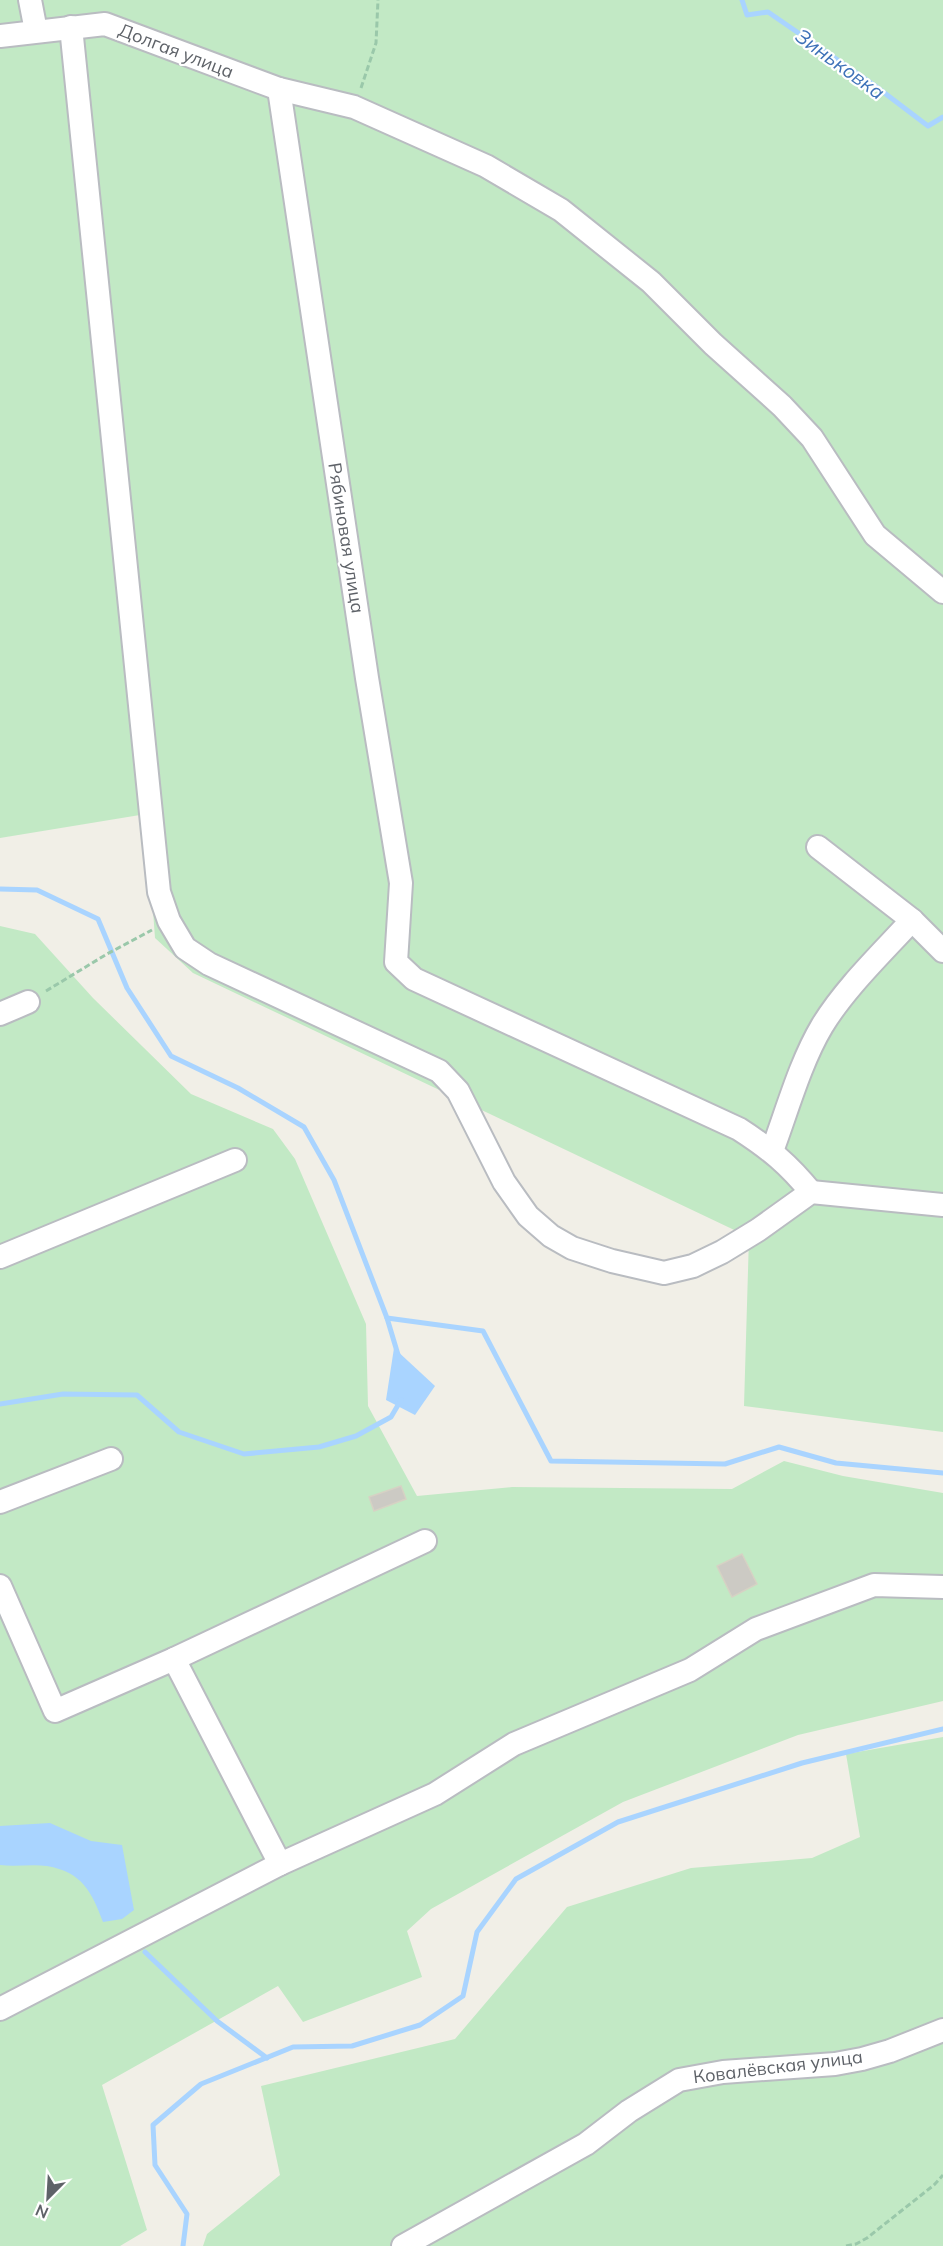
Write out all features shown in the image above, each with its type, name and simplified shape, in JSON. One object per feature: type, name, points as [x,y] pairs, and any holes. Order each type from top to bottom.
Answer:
[{"type":"street","points":[[30,0],[36,31]]},
{"type":"street","name":"Долгая улица","points":[[0,36],[105,24],[279,89],[354,107],[486,166],[561,210],[651,282],[713,344],[782,406],[812,438],[875,535],[943,592]]},
{"type":"street","points":[[71,27],[159,892],[169,921],[185,948],[209,964],[440,1071],[458,1091],[504,1182],[528,1216],[551,1236],[572,1248],[612,1261],[664,1273],[693,1266],[722,1252],[758,1230],[811,1192],[943,1205]]},
{"type":"street","name":"Рябиновая улица","points":[[279,89],[367,678],[401,883],[396,963],[414,979],[739,1129],[772,1151]]},
{"type":"street","points":[[818,847],[912,920],[943,951]]},
{"type":"street","points":[[811,1192],[790,1167],[772,1151],[811,1049],[822,1027],[836,1005],[912,920]]},
{"type":"street","points":[[0,1014],[28,1002]]},
{"type":"street","points":[[0,1257],[235,1160]]},
{"type":"street","points":[[0,1502],[111,1459]]},
{"type":"street","points":[[0,1586],[55,1711],[174,1659],[425,1541]]},
{"type":"street","points":[[0,2009],[280,1864],[435,1794],[514,1744],[690,1670],[756,1629],[874,1585],[943,1587]]},
{"type":"street","points":[[174,1659],[280,1864]]},
{"type":"street","name":"Ковалёвская улица","points":[[403,2246],[586,2144],[629,2111],[679,2080],[723,2072],[835,2064],[862,2059],[890,2051],[943,2030]]},
{"type":"path","points":[[354,107],[376,43],[378,0]]},
{"type":"path","points":[[28,1002],[107,954],[169,921]]},
{"type":"path","points":[[846,2246],[867,2238],[934,2185],[943,2175]]},
{"type":"green space","points":[[0,0],[943,0],[943,1432],[744,1406],[749,1237],[193,973],[155,938],[146,814],[0,838]]},
{"type":"green space","points":[[0,926],[35,934],[93,998],[191,1094],[273,1129],[295,1159],[366,1324],[368,1406],[417,1496],[512,1487],[732,1489],[784,1461],[843,1476],[943,1493],[943,1701],[798,1735],[623,1802],[431,1909],[407,1931],[422,1977],[303,2022],[278,1986],[102,2085],[147,2230],[120,2246],[0,2246]]},
{"type":"green space","points":[[943,1737],[943,2246],[203,2246],[207,2234],[280,2175],[261,2086],[455,2039],[567,1907],[691,1868],[812,1858],[860,1837],[846,1754]]},
{"type":"water","points":[[394,1348],[435,1386],[415,1415],[386,1400]]},
{"type":"water","points":[[50,1823],[91,1841],[122,1845],[134,1910],[122,1919],[103,1922],[90,1893],[77,1878],[69,1873],[47,1866],[0,1865],[0,1826]]},
{"type":"building","points":[[401,1486],[406,1499],[374,1511],[369,1497]]},
{"type":"building","points":[[742,1554],[757,1584],[732,1597],[717,1566]]},
{"type":"waterway","name":"Зиньковка","points":[[742,0],[747,15],[768,12],[874,85],[928,126],[943,117]]},
{"type":"waterway","points":[[0,889],[37,890],[98,919],[127,988],[171,1056],[238,1088],[304,1127],[334,1180],[387,1318],[483,1331],[551,1461],[725,1464],[779,1447],[836,1463],[943,1473]]},
{"type":"waterway","points":[[387,1318],[399,1358]]},
{"type":"waterway","points":[[0,1404],[63,1394],[137,1395],[179,1432],[244,1454],[319,1447],[356,1436],[391,1417],[401,1400]]},
{"type":"waterway","points":[[183,2246],[187,2214],[155,2165],[153,2125],[201,2084],[293,2047],[352,2046],[420,2025],[463,1996],[477,1932],[516,1879],[618,1822],[802,1763],[943,1729]]},
{"type":"waterway","points":[[145,1952],[217,2021],[267,2058]]}]
